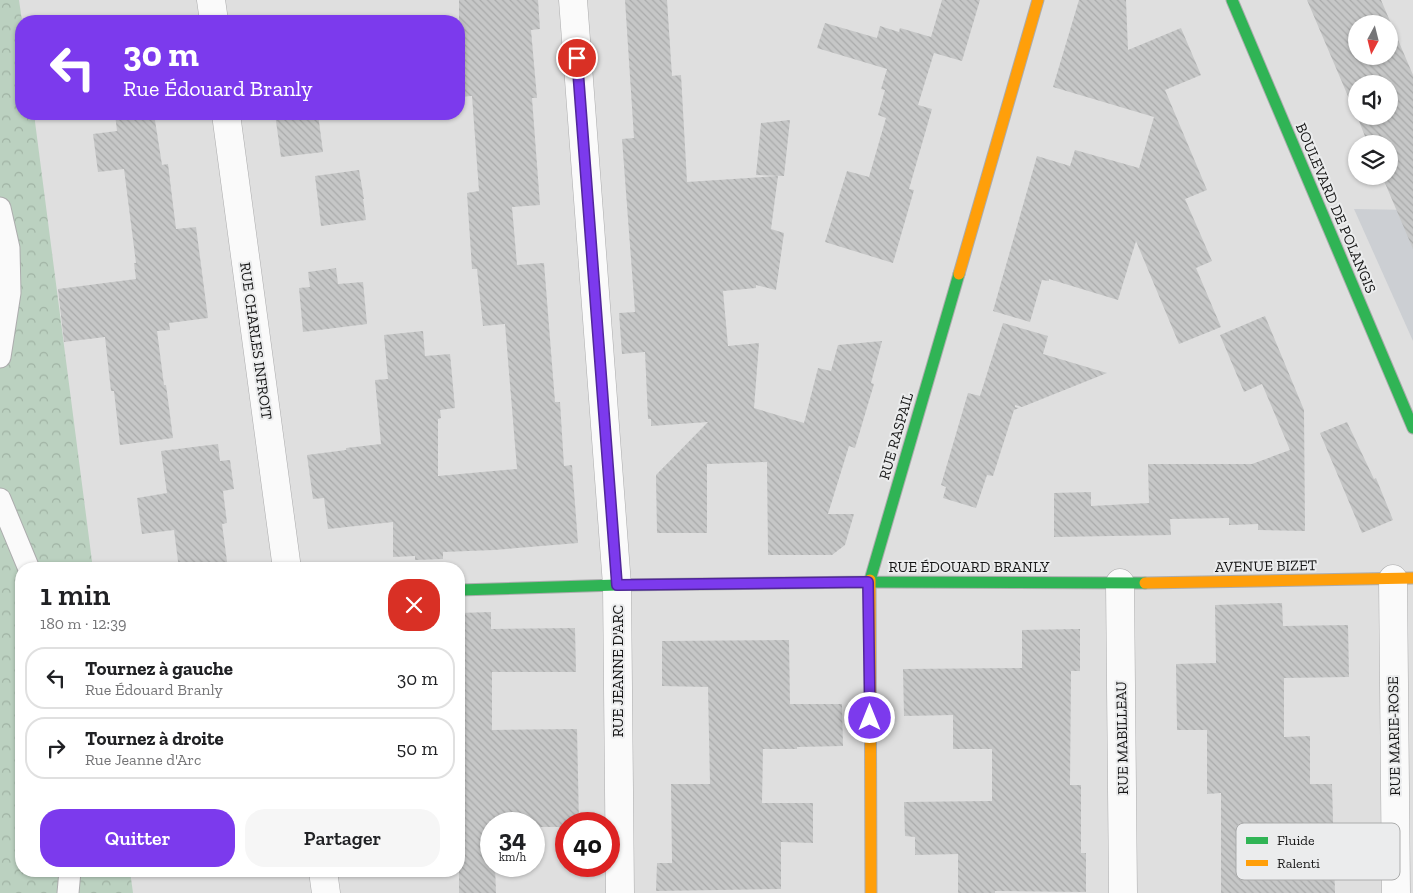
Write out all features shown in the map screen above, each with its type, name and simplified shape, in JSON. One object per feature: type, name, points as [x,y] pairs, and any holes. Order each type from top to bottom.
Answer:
[{"type":"street","points":[[211,0],[213,15]]},
{"type":"street","name":"RUE JEANNE D'ARC","points":[[573,0],[617,585],[620,893]]},
{"type":"street","name":"RUE RASPAIL","points":[[871,893],[868,582],[1038,0]]},
{"type":"street","name":"BOULEVARD DE POLANGIS","points":[[1232,0],[1413,428]]},
{"type":"street","name":"RUE CHARLES INFROIT","points":[[227,120],[286,562]]},
{"type":"street","name":"AVENUE BIZET","points":[[1120,583],[1403,578]]},
{"type":"street","name":"RUE MARIE-ROSE","points":[[1398,823],[1403,578]]},
{"type":"street","name":"RUE ÉDOUARD BRANLY","points":[[465,590],[617,585],[868,582],[1120,583]]},
{"type":"street","name":"RUE MABILLEAU","points":[[1120,583],[1123,893]]},
{"type":"street","points":[[324,877],[326,893]]},
{"type":"street","name":"RUE MARIE-ROSE","points":[[1396,880],[1396,893]]},
{"type":"lane","points":[[0,208],[9,248],[10,293],[0,357]]},
{"type":"lane","points":[[0,499],[26,562]]},
{"type":"lane","points":[[68,893],[69,877]]},
{"type":"shaded area","points":[[1354,209],[1413,210],[1413,341]]},
{"type":"green space","points":[[0,0],[19,0],[21,15],[15,15],[15,120],[35,120],[92,562],[15,562],[15,877],[131,877],[133,893],[0,893]]},
{"type":"building","points":[[459,0],[538,0],[540,29],[531,30],[537,98],[532,98],[540,205],[512,207],[517,265],[544,263],[555,402],[560,402],[564,466],[572,465],[578,543],[443,552],[443,559],[415,560],[415,556],[393,557],[393,522],[328,529],[324,498],[313,499],[307,455],[381,444],[375,380],[388,379],[384,335],[423,331],[425,356],[450,354],[455,408],[440,410],[441,418],[438,419],[438,476],[517,469],[505,324],[483,326],[477,269],[472,269],[467,193],[479,191],[472,96],[465,97],[465,15],[459,15]]},
{"type":"building","points":[[625,0],[667,0],[672,76],[681,75],[687,182],[778,176],[771,229],[784,233],[776,290],[756,285],[756,288],[723,291],[728,346],[759,343],[754,408],[804,423],[818,368],[831,371],[838,345],[882,341],[871,383],[874,384],[855,448],[849,446],[828,514],[854,514],[845,545],[832,555],[768,555],[767,462],[707,464],[707,533],[657,533],[656,475],[708,422],[651,426],[651,419],[648,419],[645,352],[622,354],[619,313],[635,312],[622,139],[634,138]]},
{"type":"building","points":[[942,0],[980,0],[962,61],[934,53],[918,105],[932,109],[909,189],[914,190],[893,263],[825,242],[847,171],[869,177],[886,118],[878,115],[885,90],[881,89],[887,69],[817,48],[825,23],[877,38],[880,26],[899,32],[900,28],[931,37]]},
{"type":"building","points":[[1079,0],[1126,0],[1128,50],[1181,28],[1201,75],[1165,90],[1207,190],[1185,199],[1212,261],[1196,268],[1221,327],[1179,344],[1136,241],[1118,300],[1049,279],[1049,281],[1042,280],[1030,322],[993,311],[1037,156],[1070,166],[1075,150],[1139,168],[1154,117],[1053,87]]},
{"type":"building","points":[[1307,0],[1381,0],[1387,15],[1348,15],[1348,65],[1398,65],[1398,40],[1413,75],[1413,249],[1386,185],[1398,185],[1398,135],[1364,135],[1361,125],[1398,125],[1398,75],[1348,75],[1348,96]]},
{"type":"building","points":[[116,120],[155,120],[162,165],[168,164],[176,229],[196,227],[208,318],[169,323],[170,330],[157,331],[173,438],[120,445],[105,337],[64,342],[58,289],[136,279],[134,263],[136,263],[124,169],[98,172],[93,134],[117,131]]},
{"type":"building","points":[[276,120],[319,120],[323,152],[281,157]]},
{"type":"building","points":[[790,120],[784,176],[756,175],[761,123]]},
{"type":"building","points":[[359,170],[366,220],[321,226],[315,176]]},
{"type":"building","points":[[336,268],[338,284],[363,282],[367,324],[303,332],[299,288],[310,287],[308,272]]},
{"type":"building","points":[[1265,316],[1304,410],[1305,531],[1258,530],[1258,524],[1229,525],[1229,518],[1170,519],[1171,535],[1054,537],[1054,493],[1091,492],[1091,506],[1149,503],[1148,464],[1252,464],[1290,450],[1262,384],[1244,392],[1220,335]]},
{"type":"building","points":[[1003,323],[1048,336],[1043,354],[1107,373],[1022,407],[1015,405],[1015,407],[1019,408],[1014,410],[993,476],[987,475],[976,508],[943,498],[946,487],[941,485],[968,393],[980,396]]},
{"type":"building","points":[[1347,422],[1374,479],[1376,478],[1393,520],[1362,533],[1320,433]]},
{"type":"building","points":[[218,444],[220,461],[230,460],[234,489],[223,491],[227,523],[222,524],[227,562],[178,562],[174,530],[142,534],[137,498],[167,493],[161,451]]},
{"type":"building","points":[[1282,603],[1283,626],[1348,625],[1349,677],[1284,678],[1284,737],[1310,736],[1310,784],[1332,784],[1333,823],[1236,823],[1236,880],[1335,880],[1335,893],[1221,893],[1221,793],[1207,794],[1207,730],[1177,730],[1176,664],[1216,663],[1215,605]]},
{"type":"building","points":[[491,612],[491,629],[575,628],[576,672],[492,672],[492,730],[577,729],[579,812],[555,812],[555,827],[545,827],[545,812],[480,812],[480,877],[495,877],[496,893],[459,893],[459,877],[465,877],[465,613]]},
{"type":"building","points":[[1080,629],[1080,671],[1071,671],[1070,785],[1081,785],[1081,853],[1086,853],[1086,892],[995,891],[995,893],[958,893],[958,854],[915,855],[915,837],[905,836],[904,802],[992,801],[992,749],[953,749],[953,715],[904,716],[903,669],[1022,668],[1022,630]]},
{"type":"building","points":[[789,640],[790,704],[842,704],[843,746],[763,749],[762,803],[813,803],[813,843],[781,842],[781,889],[656,891],[657,863],[672,863],[671,784],[710,784],[708,687],[662,686],[662,641]]},
{"type":"traffic: fast","points":[[1232,0],[1413,428]]},
{"type":"traffic: fast","points":[[870,580],[959,274]]},
{"type":"traffic: fast","points":[[465,590],[617,585],[869,582],[1145,583]]},
{"type":"traffic: slow","points":[[959,274],[1038,0]]},
{"type":"traffic: slow","points":[[1145,583],[1413,578]]},
{"type":"traffic: slow","points":[[870,580],[871,893]]},
{"type":"route","points":[[577,58],[617,585],[868,582],[870,718]]}]
